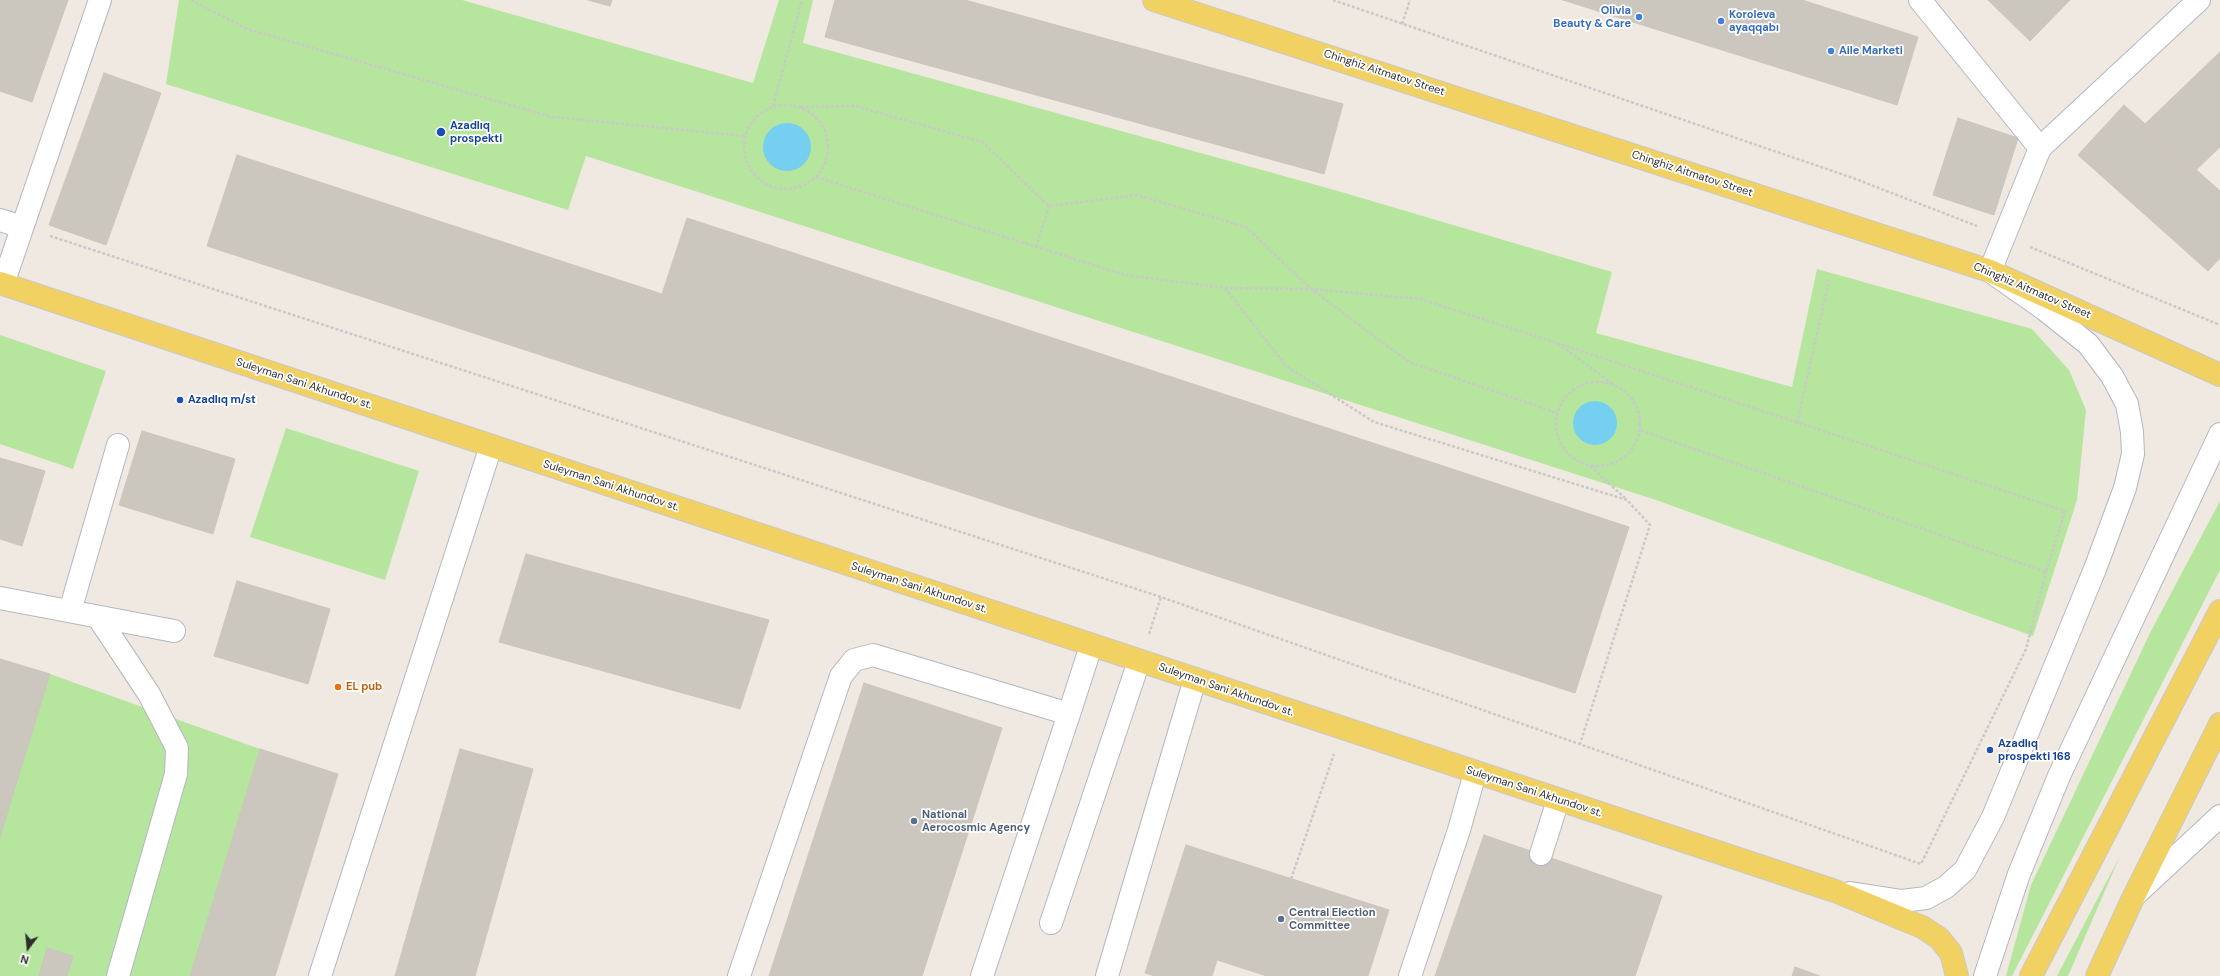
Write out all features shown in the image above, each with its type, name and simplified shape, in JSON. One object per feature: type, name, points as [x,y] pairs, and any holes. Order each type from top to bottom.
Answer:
[{"type":"main road","name":"Chinghiz Aitmatov Street","points":[[1154,0],[1990,271],[2220,375]]},
{"type":"main road","name":"Suleyman Sani Akhundov st.","points":[[1,283],[1342,729],[1835,891],[1922,927],[1939,938],[1950,953],[1957,976]]},
{"type":"main road","points":[[2031,976],[2220,611]]},
{"type":"main road","points":[[2097,976],[2134,896],[2220,724]]},
{"type":"street","points":[[1,283],[22,227],[100,0]]},
{"type":"street","points":[[1920,0],[2040,148]]},
{"type":"street","points":[[1835,891],[1902,901],[1926,898],[1946,888],[1965,870],[1993,817],[2095,569],[2125,488],[2133,454],[2132,432],[2127,404],[2112,376],[2088,344],[2044,309],[1990,271],[2040,148],[2199,0]]},
{"type":"street","points":[[0,220],[22,227]]},
{"type":"street","points":[[1985,976],[2019,874],[2059,776],[2220,434]]},
{"type":"street","points":[[70,611],[118,445]]},
{"type":"street","points":[[320,976],[491,446]]},
{"type":"street","points":[[0,598],[174,631]]},
{"type":"street","points":[[98,616],[149,694],[177,748],[176,774],[118,976]]},
{"type":"street","points":[[982,976],[1092,646]]},
{"type":"street","points":[[739,976],[841,676],[854,660],[873,655],[1069,714]]},
{"type":"street","points":[[1051,923],[1139,661]]},
{"type":"street","points":[[1108,976],[1195,679]]},
{"type":"street","points":[[1410,976],[1459,830],[1475,773]]},
{"type":"street","points":[[1541,854],[1558,800]]},
{"type":"street","points":[[2134,896],[2220,816]]},
{"type":"path","points":[[191,0],[247,29],[552,117],[745,136]]},
{"type":"path","points":[[773,106],[802,0]]},
{"type":"path","points":[[1333,0],[1853,178],[2220,324]]},
{"type":"path","points":[[1402,24],[1410,0]]},
{"type":"path","points":[[787,105],[801,108],[814,114],[828,138],[828,153],[824,166],[816,177],[804,186],[791,189],[777,189],[764,183],[754,174],[747,163],[744,150],[745,136],[750,124],[760,113],[773,106],[787,105]]},
{"type":"path","points":[[801,108],[855,106],[982,142],[1048,206]]},
{"type":"path","points":[[22,227],[1161,597],[1921,864],[2026,649],[2046,572],[2066,511],[1420,298],[1311,289],[1225,288],[1125,275],[816,177]]},
{"type":"path","points":[[1048,206],[1137,194],[1246,227],[1311,289],[1409,362],[1557,413]]},
{"type":"path","points":[[1036,247],[1048,206]]},
{"type":"path","points":[[1797,423],[1829,280]]},
{"type":"path","points":[[1225,288],[1286,366],[1374,422],[1627,500]]},
{"type":"path","points":[[1558,343],[1625,392],[1635,403],[1640,416],[1640,430],[1636,444],[1622,459],[1603,466],[1589,466]]},
{"type":"path","points":[[1580,744],[1650,525],[1627,500],[1589,466],[1577,461],[1566,452],[1559,440],[1556,427],[1557,413],[1562,401],[1572,390],[1585,384],[1599,382],[1613,384]]},
{"type":"path","points":[[1640,430],[2046,572]]},
{"type":"path","points":[[1139,661],[1161,597]]},
{"type":"path","points":[[1291,879],[1342,729]]},
{"type":"green space","points":[[179,0],[462,0],[753,83],[779,0],[813,0],[803,43],[1338,191],[1612,272],[1596,333],[1792,387],[1817,269],[2032,329],[2069,370],[2086,410],[2077,500],[2033,636],[1656,500],[586,156],[568,210],[166,84]]},
{"type":"green space","points":[[0,335],[106,371],[73,469],[0,444]]},
{"type":"green space","points":[[286,428],[419,471],[385,580],[250,537]]},
{"type":"green space","points":[[2220,501],[2220,570],[2012,976],[2006,976],[2031,885],[2150,633]]},
{"type":"green space","points":[[50,674],[260,749],[190,976],[0,976],[0,837]]},
{"type":"green space","points":[[2120,856],[2068,976],[2057,976]]},
{"type":"water","points":[[782,123],[792,123],[804,130],[811,142],[811,152],[804,164],[792,171],[782,171],[774,167],[767,160],[763,152],[763,142],[767,134],[774,127]]},
{"type":"water","points":[[1595,401],[1607,405],[1613,411],[1617,423],[1613,435],[1607,441],[1595,445],[1583,441],[1577,435],[1573,423],[1577,411],[1583,405]]},
{"type":"building","points":[[0,0],[68,0],[32,102],[0,91]]},
{"type":"building","points":[[588,0],[612,0],[610,6]]},
{"type":"building","points":[[835,0],[965,0],[1343,104],[1324,174],[825,37]]},
{"type":"building","points":[[1563,0],[1802,0],[1918,37],[1897,105]]},
{"type":"building","points":[[1988,0],[2070,0],[2030,41]]},
{"type":"building","points":[[2220,52],[2220,147],[2196,170],[2145,124]]},
{"type":"building","points":[[104,73],[161,93],[106,245],[49,225]]},
{"type":"building","points":[[2124,105],[2220,191],[2220,258],[2208,271],[2078,155]]},
{"type":"building","points":[[1958,118],[2018,138],[1994,215],[1933,195]]},
{"type":"building","points":[[237,155],[662,294],[687,218],[1629,527],[1575,693],[207,246]]},
{"type":"building","points":[[142,431],[235,459],[213,534],[119,505]]},
{"type":"building","points":[[0,458],[45,471],[22,546],[0,539]]},
{"type":"building","points":[[526,554],[769,620],[740,709],[499,642]]},
{"type":"building","points":[[237,581],[330,609],[308,684],[214,656]]},
{"type":"building","points":[[0,659],[50,674],[0,837]]},
{"type":"building","points":[[864,683],[1002,728],[922,976],[769,976]]},
{"type":"building","points":[[260,749],[338,774],[275,976],[190,976]]},
{"type":"building","points":[[460,749],[533,769],[475,976],[395,976]]},
{"type":"building","points":[[1484,835],[1662,896],[1635,976],[1435,976]]},
{"type":"building","points":[[1186,845],[1389,910],[1368,976],[1267,976],[1217,960],[1212,976],[1155,976],[1145,973]]},
{"type":"building","points":[[47,948],[73,956],[67,976],[39,976]]},
{"type":"building","points":[[1795,967],[1820,976],[1792,976]]},
{"type":"place","name":"Olivia Beauty & Care","points":[[1639,17]]},
{"type":"place","name":"Koroleva ayaqqabı","points":[[1721,21]]},
{"type":"place","name":"Aile Marketi","points":[[1831,51]]},
{"type":"place","name":"Azadlıq prospekti","points":[[441,132]]},
{"type":"place","name":"Azadlıq m/st","points":[[180,400]]},
{"type":"place","name":"EL pub","points":[[338,687]]},
{"type":"place","name":"Azadlıq prospekti 168","points":[[1990,750]]},
{"type":"place","name":"National Aerocosmic Agency","points":[[914,821]]},
{"type":"place","name":"Central Election Committee","points":[[1281,919]]}]
